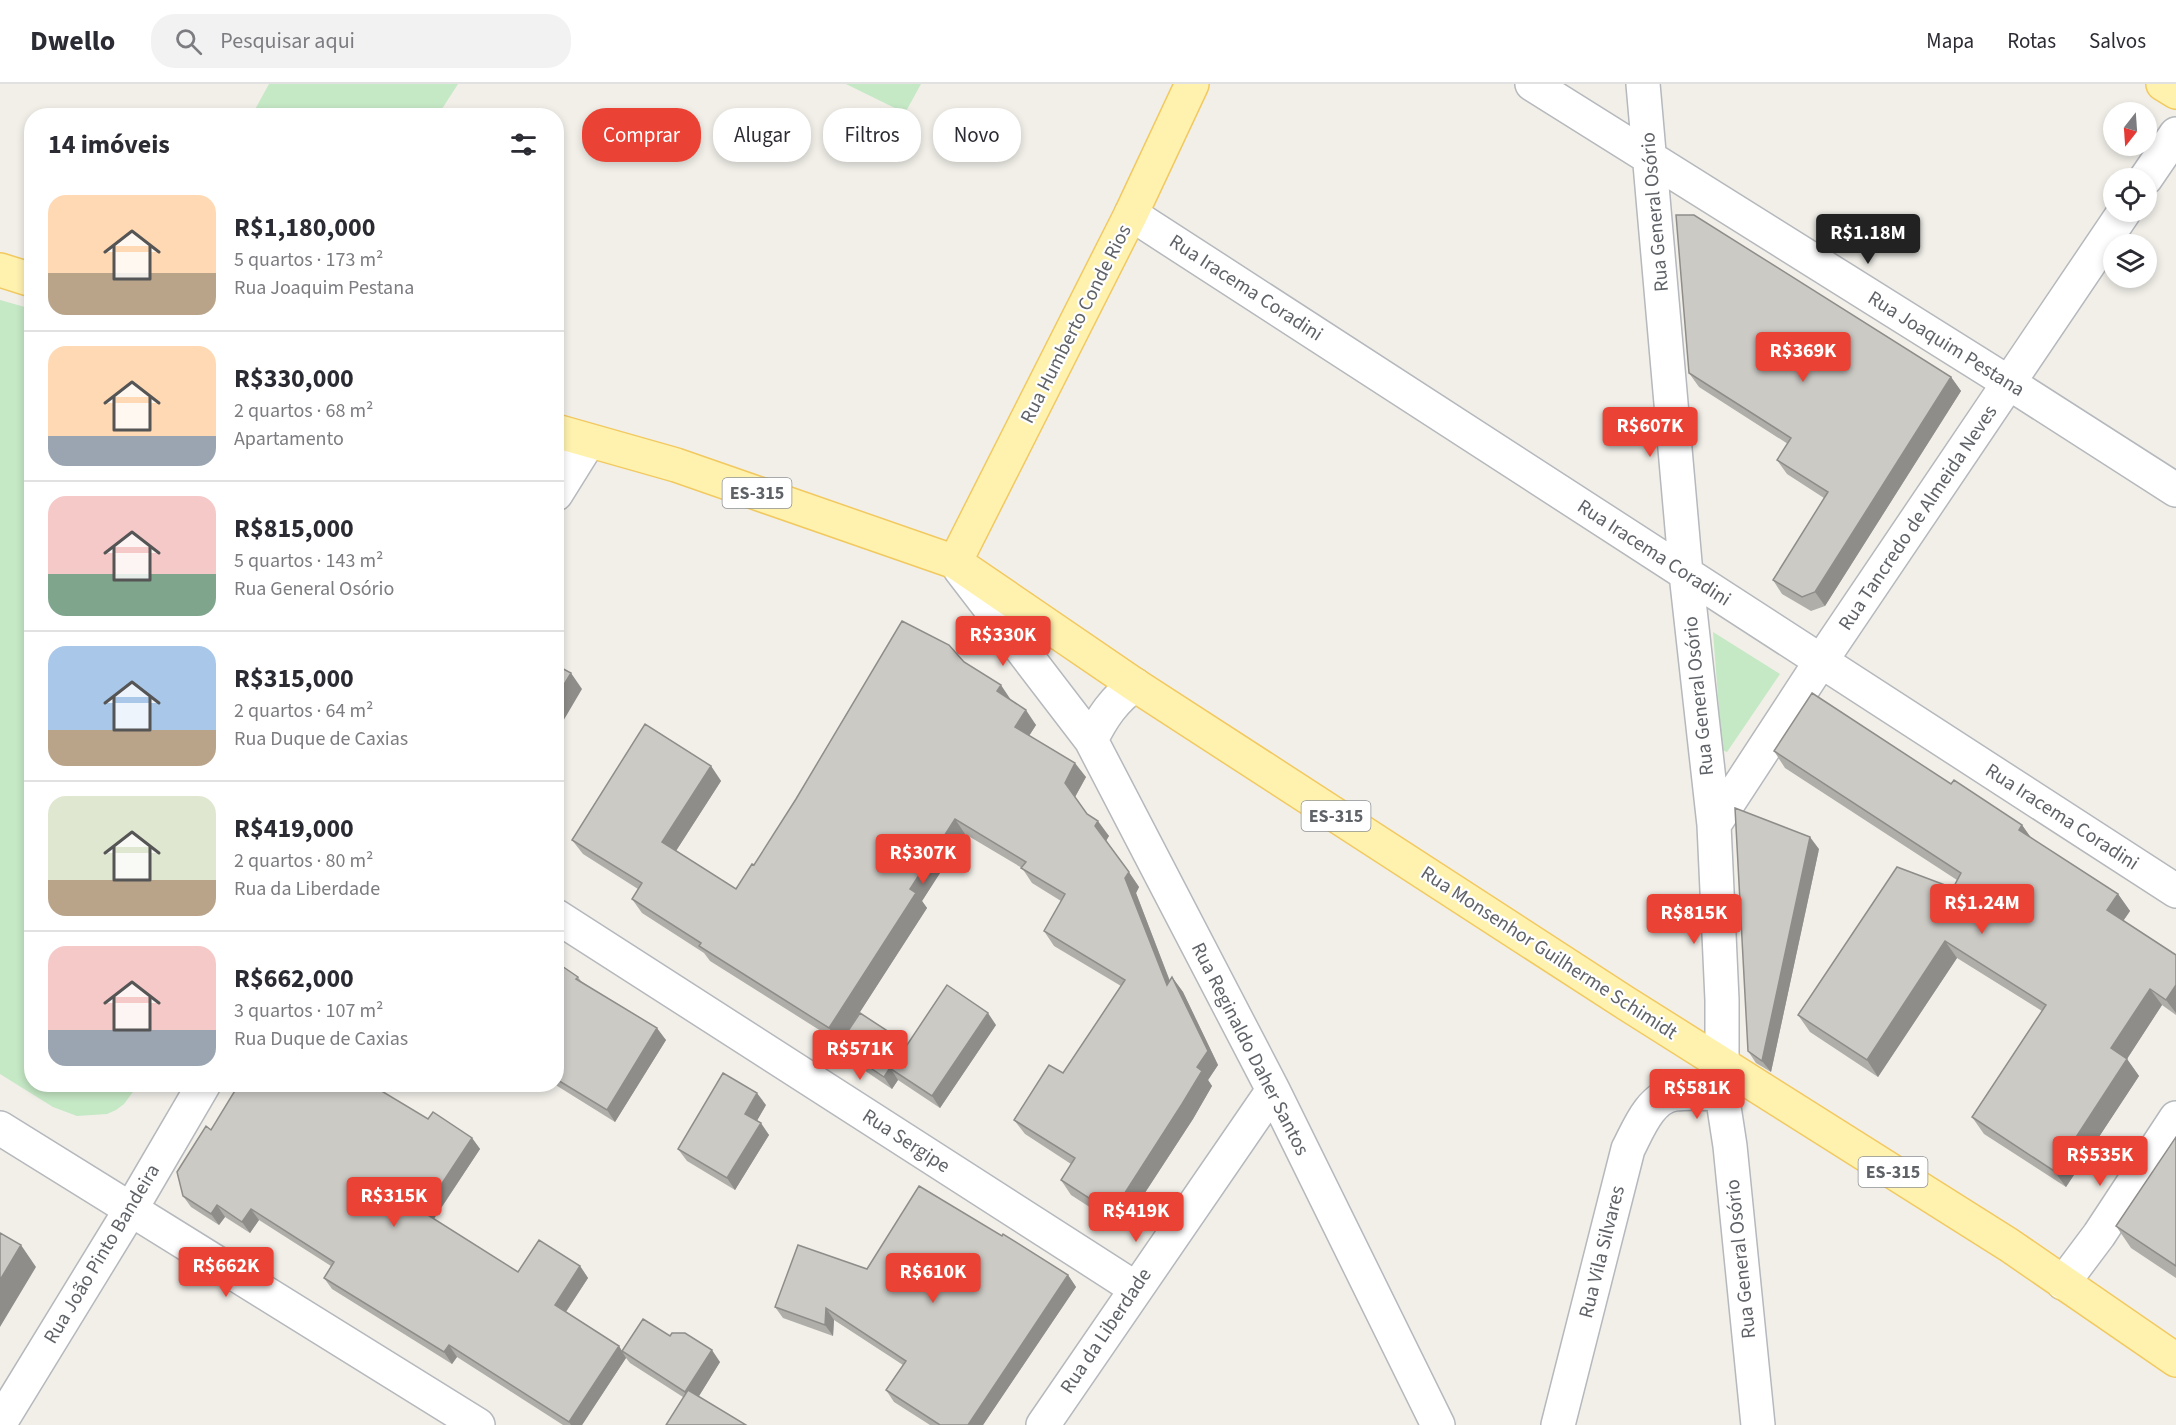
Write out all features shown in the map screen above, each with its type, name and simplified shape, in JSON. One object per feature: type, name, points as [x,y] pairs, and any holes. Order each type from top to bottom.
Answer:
[{"type":"main road","name":"Rua Humberto Conde Rios","points":[[955,562],[1131,214],[1192,84]]},
{"type":"main road","points":[[2163,84],[2176,92]]},
{"type":"main road","points":[[0,270],[24,277]]},
{"type":"main road","name":"ES-315","points":[[564,433],[676,465],[955,562]]},
{"type":"main road","name":"Rua Monsenhor Guilherme Schimidt","points":[[955,562],[1136,686],[1624,1002],[1722,1079],[2009,1245],[2176,1360]]},
{"type":"street","name":"Rua Joaquim Pestana","points":[[1532,84],[2176,490]]},
{"type":"street","name":"Rua General Osório","points":[[1643,84],[1686,574],[1714,825],[1722,1000],[1722,1079],[1758,1425]]},
{"type":"street","points":[[2153,168],[2176,134]]},
{"type":"street","name":"Rua Iracema Coradini","points":[[1131,214],[2176,891]]},
{"type":"street","name":"Rua Tancredo de Almeida Neves","points":[[1714,825],[1821,661],[2117,222]]},
{"type":"street","points":[[564,481],[589,441]]},
{"type":"street","name":"Rua Reginaldo Daher Santos","points":[[955,562],[1091,740],[1273,1090],[1438,1425]]},
{"type":"street","points":[[1091,740],[1098,724],[1115,702],[1136,686]]},
{"type":"street","name":"Rua Sergipe","points":[[564,921],[1135,1288]]},
{"type":"street","name":"Rua Vila Silvares","points":[[1558,1425],[1628,1149],[1646,1114],[1657,1104],[1672,1094],[1722,1079]]},
{"type":"street","name":"Rua da Liberdade","points":[[1043,1425],[1273,1090]]},
{"type":"street","name":"Rua João Pinto Bandeira","points":[[0,1422],[131,1209],[199,1092]]},
{"type":"street","points":[[2063,1283],[2099,1235],[2176,1118]]},
{"type":"street","points":[[0,1128],[478,1425]]},
{"type":"green space","points":[[269,84],[458,84],[443,108],[256,108]]},
{"type":"green space","points":[[846,84],[921,84],[908,108],[895,108]]},
{"type":"green space","points":[[0,300],[24,307],[24,1089],[0,1074]]},
{"type":"green space","points":[[1713,632],[1780,674],[1727,752],[1722,750]]},
{"type":"green space","points":[[29,1092],[133,1092],[124,1104],[107,1114],[77,1116],[53,1107]]},
{"type":"building","points":[[1676,215],[1694,215],[1951,377],[1815,592],[1802,597],[1773,580],[1828,492],[1777,460],[1791,438],[1689,373]]},
{"type":"building","points":[[902,621],[949,645],[964,662],[1001,685],[997,691],[1026,710],[1015,727],[1075,763],[1065,783],[1087,814],[1098,821],[1095,826],[1129,872],[1125,878],[1167,985],[1172,977],[1208,1051],[1197,1067],[1202,1071],[1112,1213],[1061,1180],[1075,1158],[1014,1120],[1049,1065],[1063,1073],[1125,980],[1044,931],[1065,894],[1021,868],[1026,862],[955,819],[910,889],[916,893],[829,1028],[699,946],[701,943],[632,899],[642,883],[572,840],[645,724],[711,766],[662,842],[736,889],[796,799]]},
{"type":"building","points":[[564,669],[571,673],[564,685]]},
{"type":"building","points":[[1812,693],[1951,784],[1954,780],[2022,825],[2019,830],[2118,894],[2107,910],[2176,955],[2176,985],[2166,1000],[2150,989],[2111,1048],[2127,1059],[2054,1171],[1972,1117],[2046,1005],[1945,941],[1867,1060],[1798,1015],[1897,867],[1953,888],[1961,873],[1774,751]]},
{"type":"building","points":[[1735,808],[1810,837],[1762,1061],[1748,1051]]},
{"type":"building","points":[[564,967],[578,977],[576,979],[657,1028],[607,1110],[564,1084]]},
{"type":"building","points":[[947,985],[988,1013],[932,1096],[891,1069]]},
{"type":"building","points":[[860,1013],[906,1043],[884,1077],[838,1046]]},
{"type":"building","points":[[723,1073],[757,1093],[745,1114],[761,1123],[727,1178],[678,1149]]},
{"type":"building","points":[[234,1092],[383,1092],[428,1119],[433,1112],[472,1138],[423,1212],[518,1272],[539,1240],[580,1266],[555,1305],[619,1346],[569,1422],[449,1345],[444,1352],[324,1278],[334,1262],[251,1209],[242,1222],[217,1205],[211,1214],[183,1196],[177,1172],[206,1126],[211,1130]]},
{"type":"building","points":[[2176,1137],[2176,1266],[2116,1226]]},
{"type":"building","points":[[919,1186],[1002,1236],[1003,1234],[1068,1275],[968,1425],[940,1425],[886,1390],[906,1361],[826,1308],[825,1325],[775,1307],[798,1245],[867,1269]]},
{"type":"building","points":[[0,1233],[21,1245],[0,1280]]},
{"type":"building","points":[[643,1319],[670,1336],[672,1333],[685,1333],[712,1350],[685,1392],[622,1351]]},
{"type":"building","points":[[688,1390],[746,1425],[666,1425]]}]
